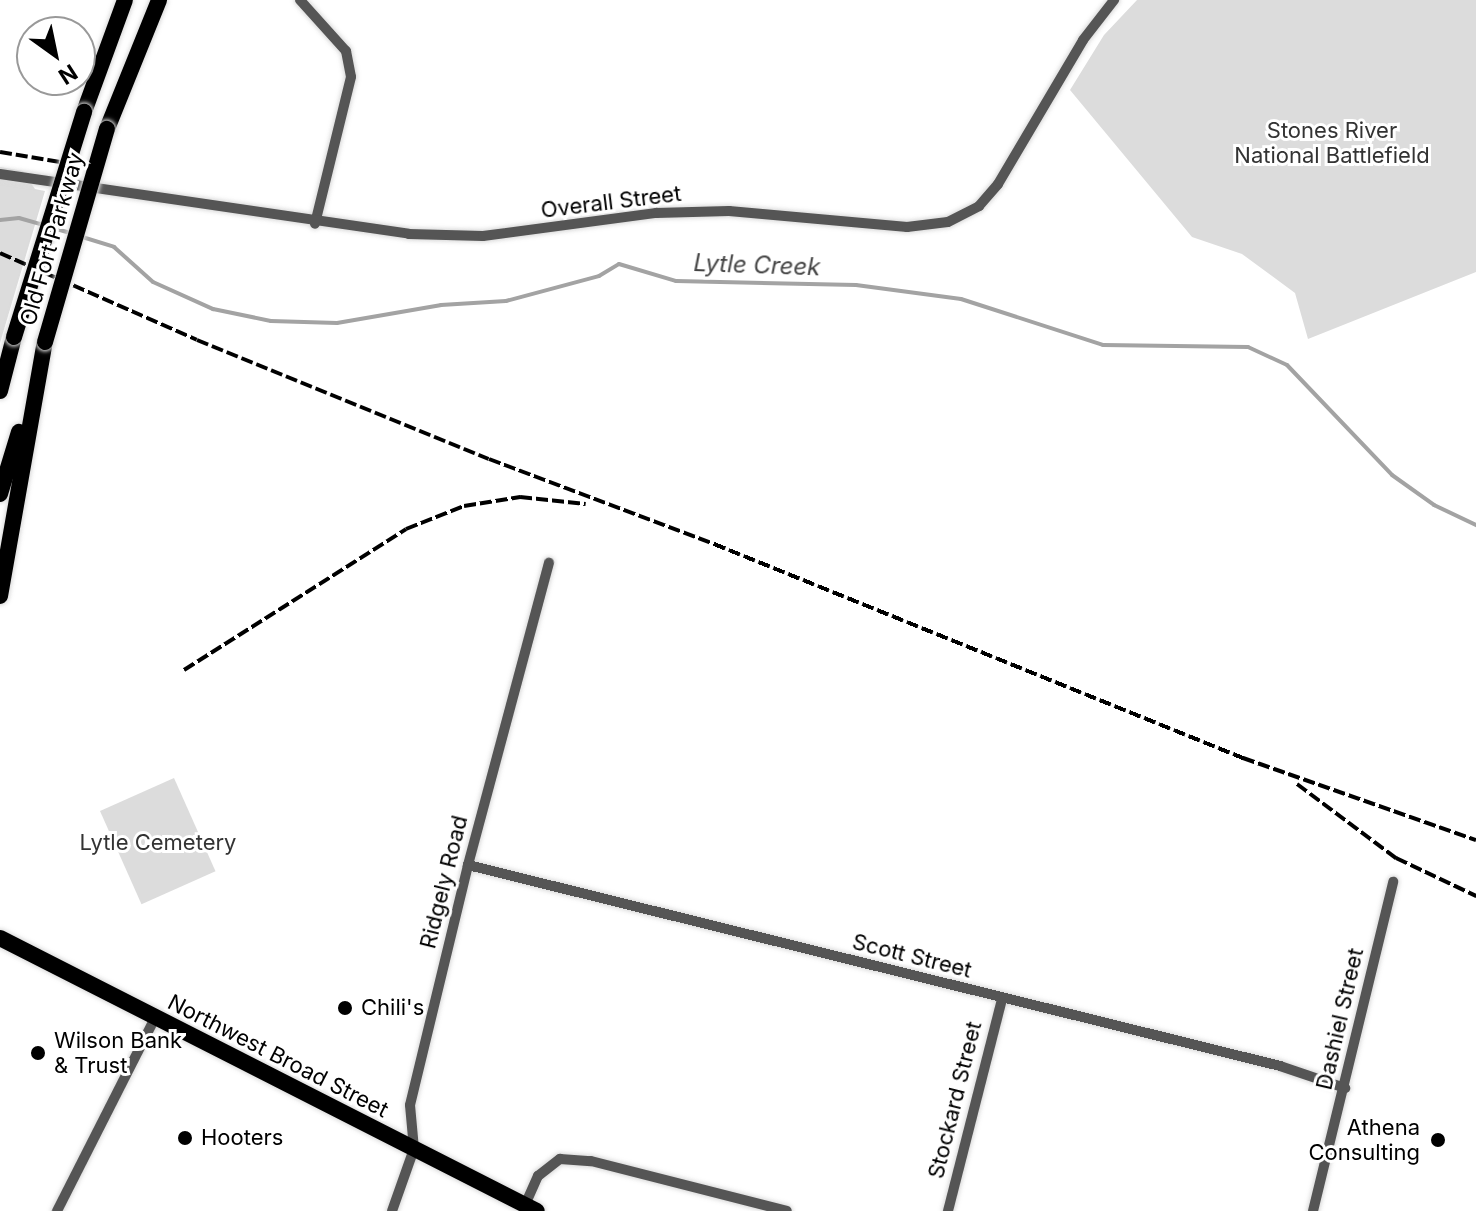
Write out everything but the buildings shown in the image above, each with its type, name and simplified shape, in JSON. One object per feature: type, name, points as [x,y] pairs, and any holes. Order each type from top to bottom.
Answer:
[{"type":"main road","name":"Old Fort Parkway","points":[[0,391],[84,112],[125,0]]},
{"type":"main road","name":"Old Fort Parkway","points":[[0,494],[107,129],[159,0]]},
{"type":"main road","points":[[0,374],[14,337]]},
{"type":"main road","points":[[0,596],[45,342]]},
{"type":"main road","name":"Northwest Broad Street","points":[[0,938],[531,1208]]},
{"type":"street","points":[[300,0],[346,51],[351,77],[315,224]]},
{"type":"street","name":"Overall Street","points":[[0,174],[315,224],[483,236],[656,213],[729,211],[907,227],[948,222],[979,206],[998,184],[1083,40],[1114,0]]},
{"type":"street","name":"Ridgely Road","points":[[392,1211],[414,1149],[410,1105],[468,865],[549,563]]},
{"type":"street","name":"Scott Street","points":[[468,865],[1280,1066],[1345,1088]]},
{"type":"street","name":"Dashiel Street","points":[[1313,1211],[1393,882]]},
{"type":"street","name":"Stockard Street","points":[[948,1211],[1002,999]]},
{"type":"street","points":[[57,1211],[155,1018]]},
{"type":"street","points":[[531,1208],[538,1176],[560,1159],[591,1161],[787,1211]]},
{"type":"green space","name":"Stones River National Battlefield","points":[[1137,0],[1476,0],[1476,272],[1308,339],[1295,293],[1242,254],[1192,237],[1070,90],[1104,35]]},
{"type":"green space","points":[[0,167],[23,171],[35,189],[45,191],[0,343]]},
{"type":"green space","name":"Lytle Cemetery","points":[[174,778],[215,871],[141,904],[100,811]]},
{"type":"waterway","name":"Lytle Creek","points":[[0,220],[19,218],[44,225]]},
{"type":"waterway","name":"Lytle Creek","points":[[53,228],[71,233]]},
{"type":"waterway","name":"Lytle Creek","points":[[79,236],[114,247],[153,282],[213,309],[271,321],[337,323],[441,305],[506,301],[599,276],[619,264],[676,281],[856,285],[961,299],[1103,345],[1248,347],[1287,365],[1392,475],[1434,505],[1476,525]]},
{"type":"railway","points":[[0,152],[78,165]]},
{"type":"railway","points":[[0,253],[197,340],[489,459],[714,544],[1243,758],[1476,840]]},
{"type":"railway","points":[[184,670],[406,529],[464,506],[520,497],[586,504]]},
{"type":"railway","points":[[1297,784],[1396,858],[1476,896]]},
{"type":"place","name":"Chili's","points":[[345,1008]]},
{"type":"place","name":"Wilson Bank & Trust","points":[[38,1053]]},
{"type":"place","name":"Hooters","points":[[185,1138]]},
{"type":"place","name":"Athena Consulting","points":[[1438,1140]]}]
